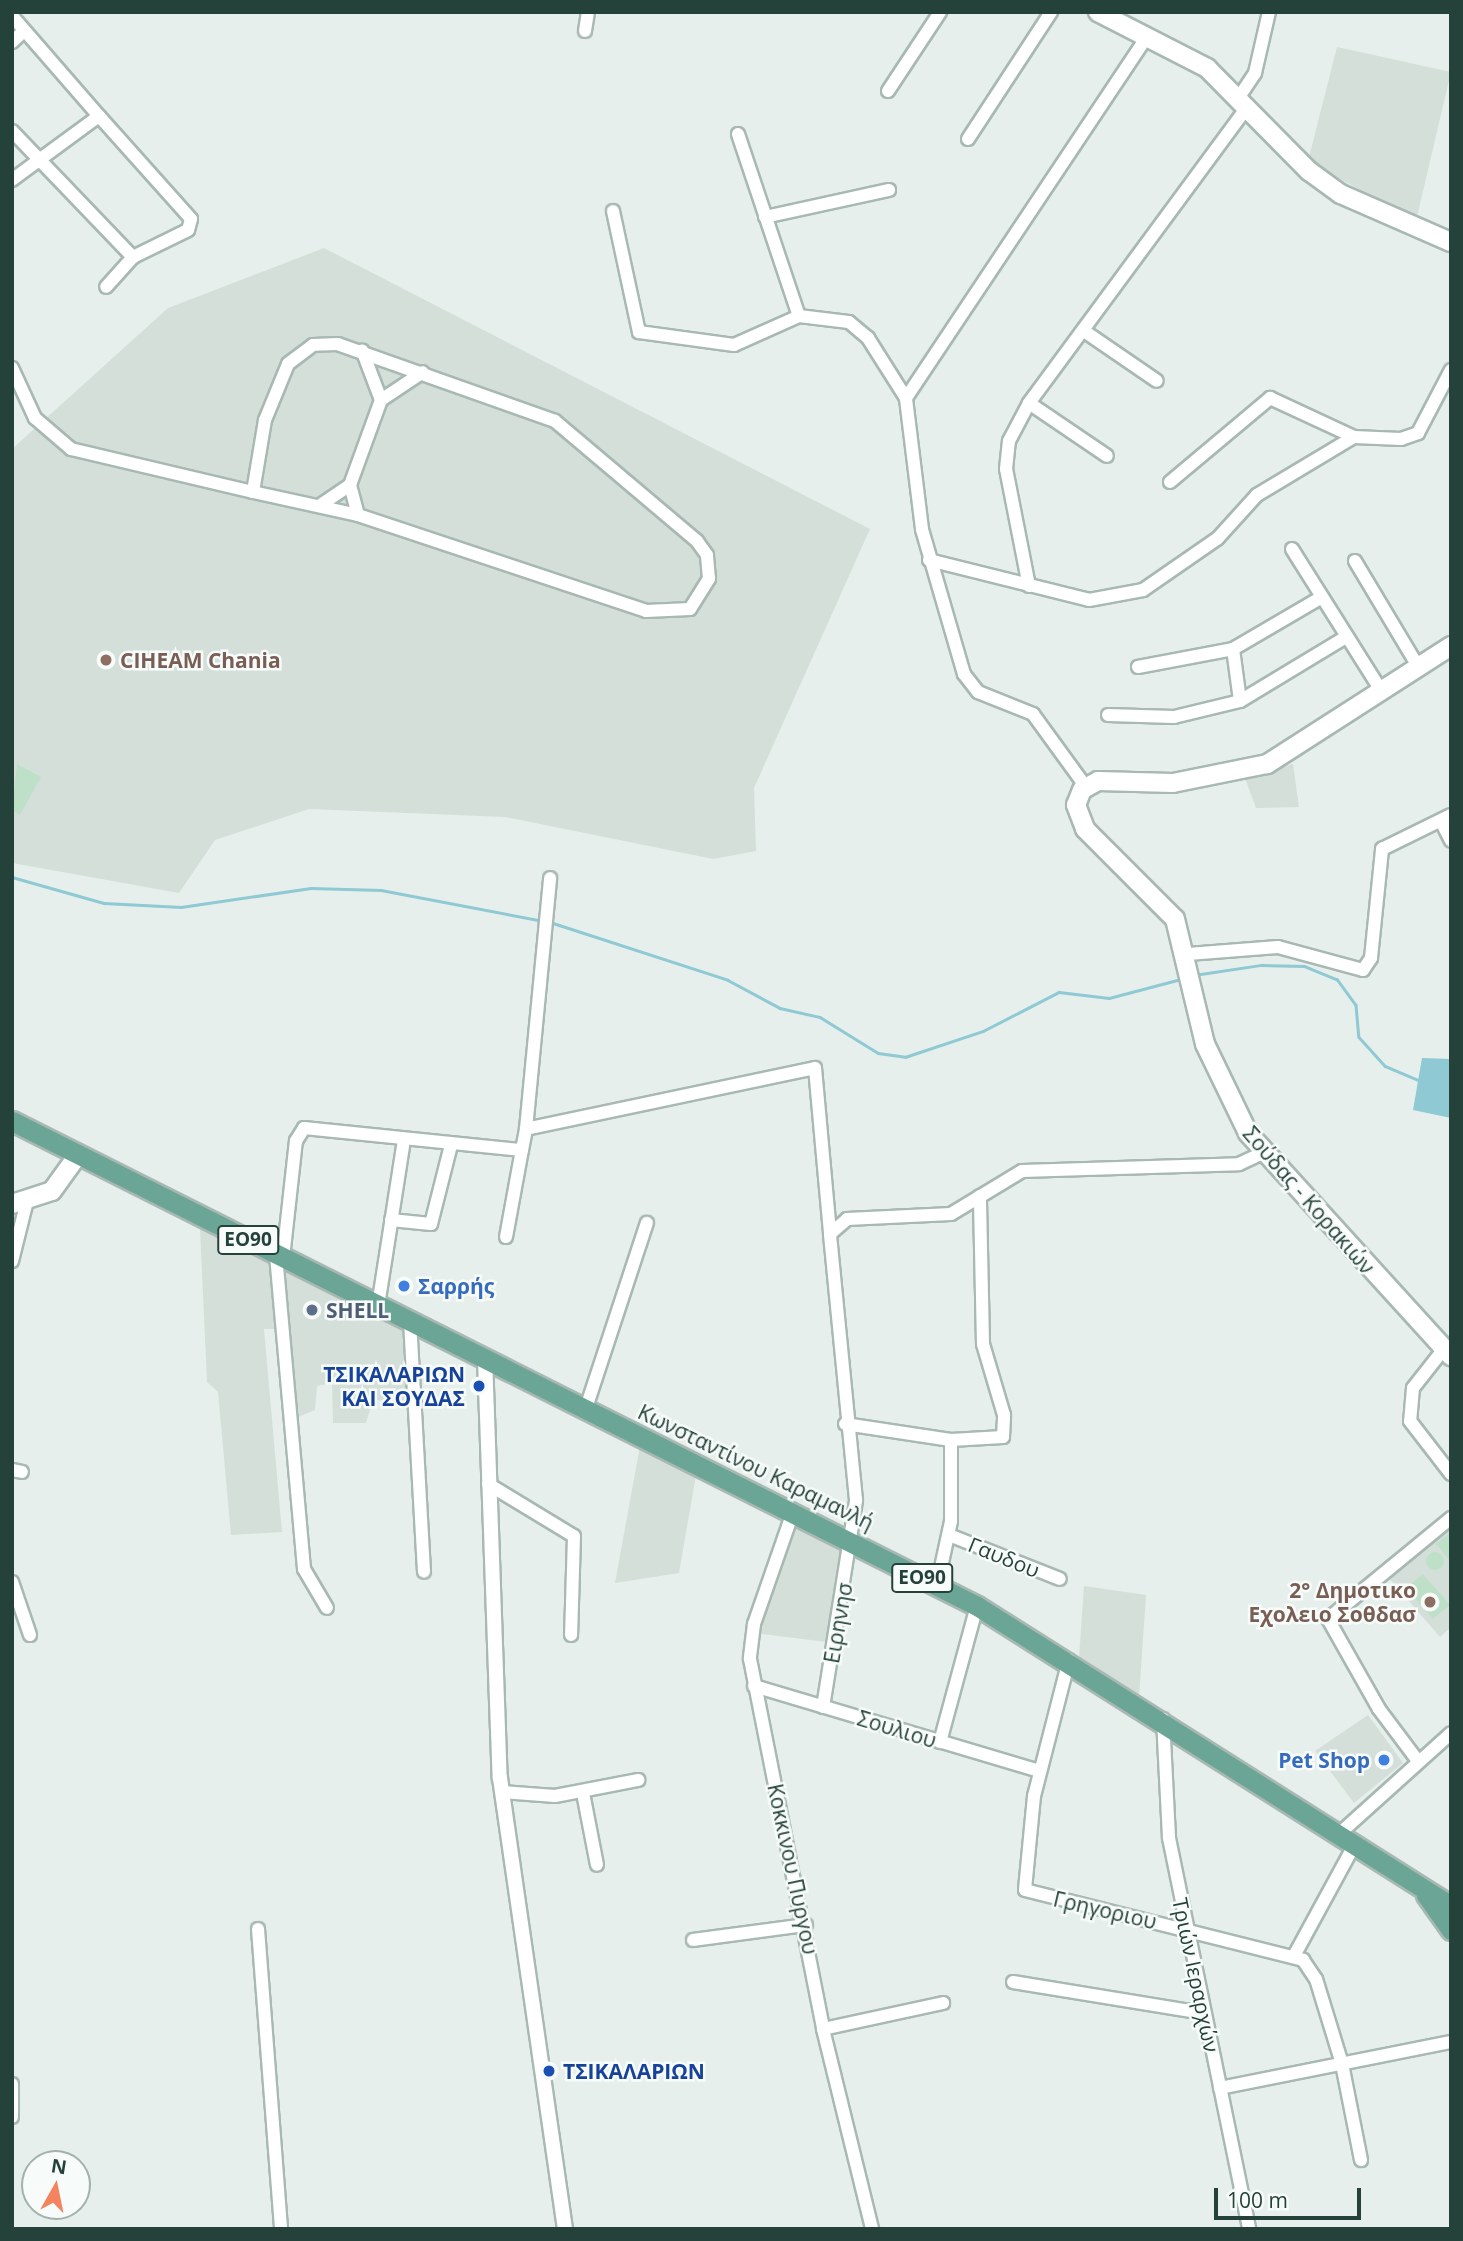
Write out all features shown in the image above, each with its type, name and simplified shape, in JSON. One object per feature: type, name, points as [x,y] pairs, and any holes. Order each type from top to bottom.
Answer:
[{"type":"main road","points":[[1098,12],[1149,35],[1207,68],[1244,102],[1309,170],[1340,194],[1451,242]]},
{"type":"main road","points":[[1188,958],[1167,908],[1081,823],[1076,805],[1086,787],[1103,780],[1228,777],[1304,745],[1451,646]]},
{"type":"main road","name":"Σούδας - Κορακιών","points":[[1188,958],[1212,1064],[1263,1153],[1447,1353]]},
{"type":"main road","name":"Κωνσταντίνου Καραμανλή","points":[[12,1121],[279,1257],[853,1539],[977,1606],[1163,1719],[1451,1906]]},
{"type":"main road","points":[[20,1203],[52,1191],[78,1155]]},
{"type":"main road","points":[[1421,1888],[1451,1930]]},
{"type":"street","points":[[585,31],[588,12]]},
{"type":"street","points":[[888,92],[940,12]]},
{"type":"street","points":[[968,139],[1051,12]]},
{"type":"street","points":[[1028,586],[1005,454],[1030,403],[1084,331],[1244,102],[1260,59],[1269,12]]},
{"type":"street","points":[[12,16],[191,219],[188,230],[133,257],[106,288]]},
{"type":"street","points":[[12,41],[24,31]]},
{"type":"street","points":[[906,398],[1149,35]]},
{"type":"street","points":[[12,180],[99,116]]},
{"type":"street","points":[[12,131],[133,257]]},
{"type":"street","points":[[738,134],[799,316]]},
{"type":"street","points":[[765,217],[889,190]]},
{"type":"street","points":[[613,211],[639,332],[734,345],[799,316],[849,322],[868,338],[906,398],[929,560],[970,685],[1032,714],[1086,787]]},
{"type":"street","points":[[1084,331],[1157,382]]},
{"type":"street","points":[[12,368],[35,418],[57,442],[253,492],[358,515],[646,611],[690,609],[706,588],[707,555],[697,541],[555,421],[362,350],[313,345],[288,364],[265,420],[253,492]]},
{"type":"street","points":[[362,350],[381,400]]},
{"type":"street","points":[[1170,482],[1270,398],[1354,437],[1401,439],[1418,433],[1451,370]]},
{"type":"street","points":[[358,515],[350,485],[381,400],[424,372]]},
{"type":"street","points":[[1030,403],[1107,456]]},
{"type":"street","points":[[929,560],[1096,601],[1150,587],[1218,538],[1257,495],[1354,437]]},
{"type":"street","points":[[319,506],[350,485]]},
{"type":"street","points":[[1292,549],[1382,692]]},
{"type":"street","points":[[1355,561],[1419,668]]},
{"type":"street","points":[[1138,667],[1233,649],[1322,597]]},
{"type":"street","points":[[1108,715],[1174,717],[1240,701],[1346,637]]},
{"type":"street","points":[[1233,649],[1240,701]]},
{"type":"street","points":[[1188,958],[1278,947],[1363,970],[1371,958],[1382,849],[1446,818],[1451,841]]},
{"type":"street","points":[[506,1237],[526,1129],[550,878]]},
{"type":"street","name":"Ειρηνησ","points":[[526,1129],[816,1068],[845,1424],[856,1500],[853,1539],[823,1707]]},
{"type":"street","points":[[327,1608],[304,1569],[279,1257],[301,1131],[315,1127],[404,1140],[522,1150]]},
{"type":"street","points":[[378,1306],[404,1140]]},
{"type":"street","points":[[391,1220],[431,1224],[451,1145]]},
{"type":"street","points":[[830,1234],[847,1219],[951,1214],[1022,1171],[1239,1164],[1263,1153]]},
{"type":"street","points":[[845,1424],[951,1440],[994,1441],[1006,1430],[983,1344],[980,1196]]},
{"type":"street","points":[[12,1261],[20,1203]]},
{"type":"street","points":[[586,1408],[647,1223]]},
{"type":"street","points":[[410,1321],[424,1572]]},
{"type":"street","points":[[1447,1353],[1413,1388],[1410,1421],[1451,1474]]},
{"type":"street","points":[[485,1358],[502,1792],[565,2229]]},
{"type":"street","points":[[937,1586],[948,1535],[951,1440]]},
{"type":"street","points":[[488,1484],[574,1536],[571,1634]]},
{"type":"street","name":"Κοκκινου Πυργου","points":[[793,1511],[754,1624],[754,1686],[806,1925],[823,2029],[872,2229]]},
{"type":"street","points":[[1418,1760],[1379,1709],[1328,1619],[1451,1518]]},
{"type":"street","name":"Γαυδου","points":[[948,1535],[1060,1579]]},
{"type":"street","points":[[12,1582],[30,1635]]},
{"type":"street","points":[[940,1742],[977,1606]]},
{"type":"street","points":[[1040,1771],[1069,1660]]},
{"type":"street","name":"Σουλιου","points":[[754,1686],[1040,1771]]},
{"type":"street","name":"Τριών Ιεραρχών","points":[[1163,1719],[1167,1818],[1186,1929],[1249,2229]]},
{"type":"street","points":[[1361,2160],[1342,2064],[1316,1979],[1294,1954],[1347,1839],[1418,1760],[1451,1734]]},
{"type":"street","name":"Γρηγοριου","points":[[1040,1771],[1025,1890],[1294,1954]]},
{"type":"street","points":[[502,1792],[583,1794],[638,1780]]},
{"type":"street","points":[[583,1794],[597,1865]]},
{"type":"street","points":[[693,1940],[806,1925]]},
{"type":"street","points":[[258,1929],[281,2229]]},
{"type":"street","points":[[1013,1982],[1203,2013]]},
{"type":"street","points":[[823,2029],[943,2003]]},
{"type":"street","points":[[1220,2088],[1451,2042]]},
{"type":"street","points":[[12,2084],[12,2117]]},
{"type":"shaded area","points":[[1337,47],[1451,72],[1416,221],[1308,161]]},
{"type":"shaded area","points":[[324,248],[870,529],[754,788],[756,851],[713,859],[505,817],[309,809],[215,840],[179,893],[12,863],[12,449],[168,308]]},
{"type":"shaded area","points":[[1293,764],[1299,807],[1256,808],[1245,778]]},
{"type":"shaded area","points":[[200,1229],[271,1263],[275,1329],[264,1329],[282,1532],[231,1535],[218,1392],[207,1382]]},
{"type":"shaded area","points":[[281,1261],[408,1328],[411,1401],[373,1400],[366,1423],[333,1423],[332,1383],[317,1386],[315,1410],[291,1420]]},
{"type":"shaded area","points":[[640,1446],[696,1475],[679,1573],[615,1583]]},
{"type":"shaded area","points":[[791,1518],[846,1547],[827,1642],[755,1633]]},
{"type":"shaded area","name":"2° Δημοτικο Εχολειο Σοθδασ","points":[[1451,1524],[1451,1627],[1440,1637],[1388,1577]]},
{"type":"shaded area","points":[[1084,1586],[1146,1595],[1139,1698],[1079,1658]]},
{"type":"shaded area","points":[[1368,1715],[1403,1763],[1354,1803],[1315,1751]]},
{"type":"green space","points":[[17,764],[41,777],[20,815],[12,810]]},
{"type":"green space","points":[[1451,1532],[1451,1562],[1436,1544]]},
{"type":"green space","points":[[1431,1552],[1439,1552],[1444,1561],[1442,1568],[1431,1570],[1426,1565],[1426,1557]]},
{"type":"green space","points":[[1423,1574],[1450,1605],[1433,1619],[1406,1588]]},
{"type":"water","points":[[1422,1058],[1451,1059],[1451,1118],[1413,1110]]},
{"type":"waterway","points":[[12,877],[104,903],[181,907],[311,888],[381,890],[543,921]]},
{"type":"waterway","points":[[550,922],[728,980],[780,1008],[820,1017],[878,1053],[905,1057],[983,1031],[1059,992],[1109,998],[1181,979]]},
{"type":"waterway","points":[[1194,975],[1261,965],[1304,966],[1337,979],[1356,1005],[1359,1037],[1385,1066],[1418,1080]]},
{"type":"place","name":"CIHEAM Chania","points":[[106,660]]},
{"type":"place","name":"Σαρρής","points":[[404,1286]]},
{"type":"place","name":"SHELL","points":[[312,1310]]},
{"type":"place","name":"ΤΣΙΚΑΛΑΡΙΩΝ ΚΑΙ ΣΟΥΔΑΣ","points":[[479,1386]]},
{"type":"place","name":"2° Δημοτικο Εχολειο Σοθδασ","points":[[1430,1602]]},
{"type":"place","name":"Pet Shop","points":[[1384,1760]]},
{"type":"place","name":"ΤΣΙΚΑΛΑΡΙΩΝ","points":[[549,2071]]}]
